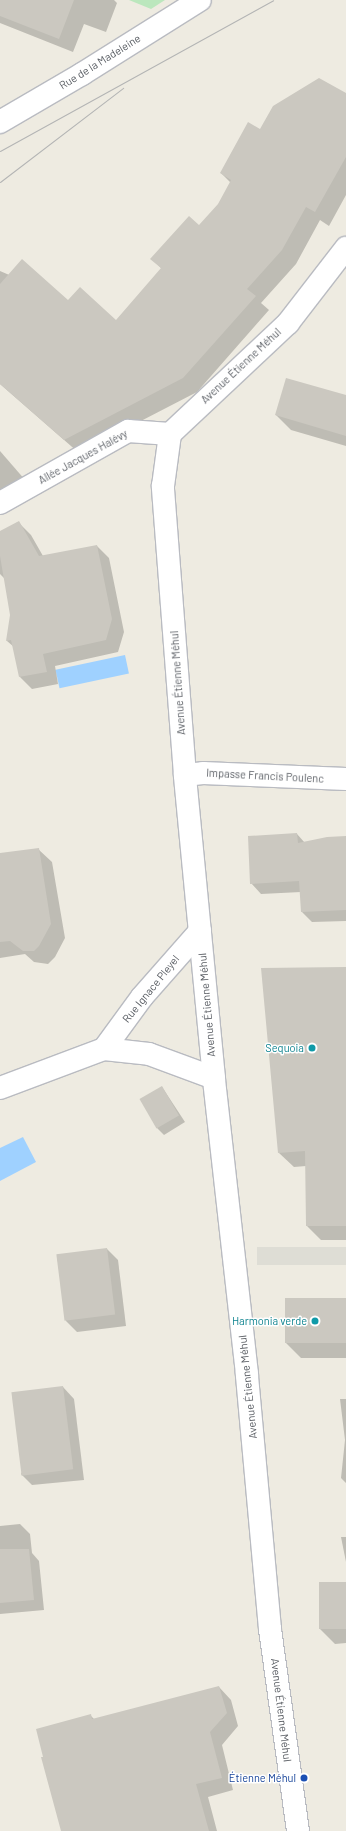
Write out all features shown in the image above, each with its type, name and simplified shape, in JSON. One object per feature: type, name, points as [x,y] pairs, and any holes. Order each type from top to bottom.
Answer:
[{"type":"street","name":"Rue de la Madeleine","points":[[0,122],[82,74],[200,0]]},
{"type":"street","name":"Avenue Étienne Méhul","points":[[298,1831],[271,1637],[247,1374],[214,1078],[185,775],[163,486],[170,434],[288,323],[346,248]]},
{"type":"street","name":"Allée Jacques Halévy","points":[[0,503],[128,431],[170,434]]},
{"type":"street","name":"Impasse Francis Poulenc","points":[[185,775],[203,773],[346,779]]},
{"type":"street","name":"Rue Ignace Pleyel","points":[[104,1049],[142,997],[200,931]]},
{"type":"street","points":[[0,1088],[104,1049],[149,1054],[214,1078]]},
{"type":"shaded area","points":[[257,1247],[346,1247],[346,1265],[257,1265]]},
{"type":"green space","points":[[129,0],[165,0],[151,9]]},
{"type":"water","points":[[125,655],[129,674],[60,688],[56,670]]},
{"type":"water","points":[[23,1137],[36,1162],[0,1181],[0,1148]]},
{"type":"building","points":[[0,0],[74,0],[59,39],[0,16]]},
{"type":"building","points":[[319,78],[346,93],[346,157],[315,212],[306,207],[282,250],[247,289],[256,296],[183,378],[64,440],[0,384],[0,284],[22,259],[68,300],[80,287],[116,320],[161,268],[150,259],[189,216],[199,225],[218,204],[231,180],[220,173],[248,122],[260,129],[273,106]]},
{"type":"building","points":[[286,378],[346,395],[346,436],[275,415]]},
{"type":"building","points":[[19,521],[39,556],[97,545],[112,619],[106,640],[43,654],[47,672],[19,677],[11,640],[6,641],[10,615],[0,556],[0,531]]},
{"type":"building","points":[[297,833],[298,843],[327,837],[346,836],[346,910],[301,912],[299,881],[250,884],[248,836]]},
{"type":"building","points":[[39,848],[51,924],[39,946],[34,951],[23,951],[10,941],[0,942],[0,853]]},
{"type":"building","points":[[346,967],[346,1226],[306,1226],[305,1151],[278,1153],[261,968]]},
{"type":"building","points":[[162,1086],[179,1115],[156,1128],[139,1099]]},
{"type":"building","points":[[107,1248],[115,1315],[65,1321],[56,1254]]},
{"type":"building","name":"Harmonia verde","points":[[285,1298],[346,1298],[346,1343],[285,1343]]},
{"type":"building","points":[[63,1386],[73,1469],[22,1476],[11,1392]]},
{"type":"building","points":[[0,1549],[29,1549],[34,1600],[0,1603]]},
{"type":"building","points":[[319,1582],[346,1582],[346,1629],[319,1629]]},
{"type":"building","points":[[219,1686],[227,1713],[210,1732],[222,1778],[196,1784],[209,1831],[61,1831],[41,1757],[43,1757],[36,1729],[91,1714],[92,1719]]},
{"type":"tram line","points":[[0,151],[273,0]]},
{"type":"tram line","points":[[0,182],[123,88]]},
{"type":"place","name":"Sequoia","points":[[312,1048]]},
{"type":"place","name":"Harmonia verde","points":[[315,1321]]},
{"type":"place","name":"Étienne Méhul","points":[[304,1778]]}]
